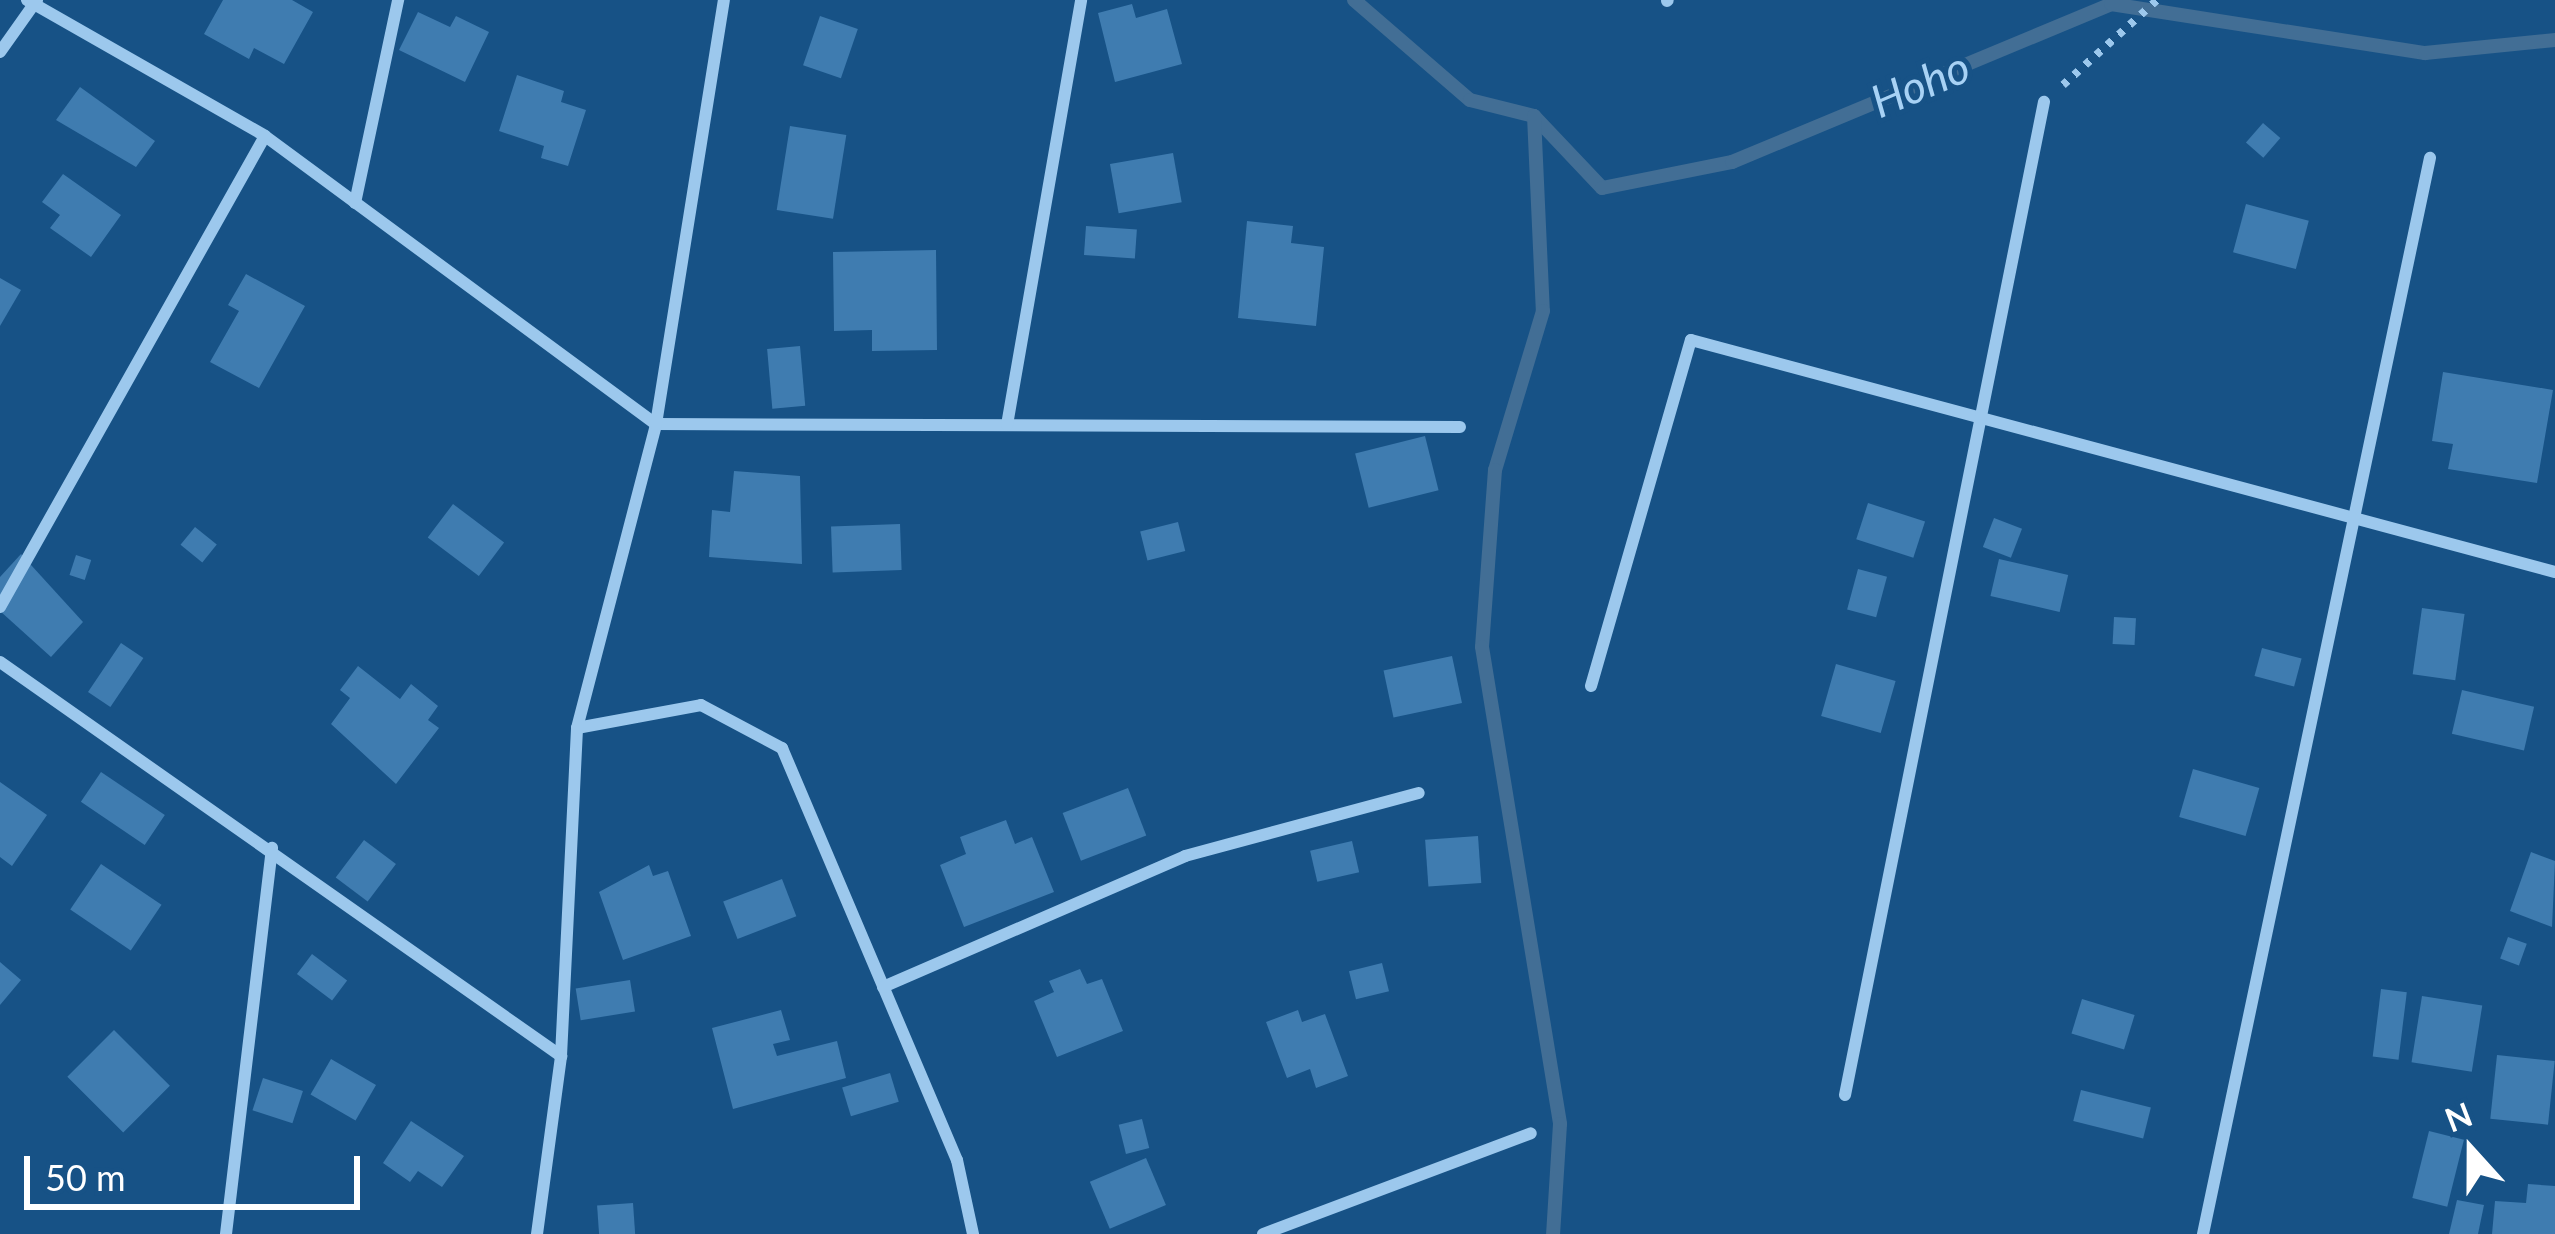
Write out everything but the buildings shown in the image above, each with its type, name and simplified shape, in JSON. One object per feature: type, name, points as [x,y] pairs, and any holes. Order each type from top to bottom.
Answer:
[{"type":"street","points":[[355,203],[398,0]]},
{"type":"street","points":[[537,1234],[561,1056],[577,728],[656,424],[724,0]]},
{"type":"street","points":[[1007,425],[1081,0]]},
{"type":"street","points":[[0,52],[33,2],[266,136],[656,424],[1460,427]]},
{"type":"street","points":[[1845,1095],[1977,416],[2044,102]]},
{"type":"street","points":[[0,608],[266,136]]},
{"type":"street","points":[[2203,1234],[2430,158]]},
{"type":"street","points":[[1591,686],[1691,340],[2555,572]]},
{"type":"street","points":[[0,662],[272,848],[561,1056]]},
{"type":"street","points":[[577,728],[700,705],[782,748],[957,1160],[973,1234]]},
{"type":"street","points":[[883,986],[1185,856],[1419,793]]},
{"type":"street","points":[[226,1234],[272,848]]},
{"type":"street","points":[[1263,1234],[1531,1133]]},
{"type":"path","points":[[2044,102],[2157,0]]},
{"type":"waterway","name":"Hoho","points":[[1354,0],[1470,100],[1534,116],[1602,188],[1732,162],[2111,4],[2425,53],[2555,40]]},
{"type":"waterway","points":[[1534,116],[1543,311],[1495,470],[1482,647],[1560,1124],[1553,1234]]}]
